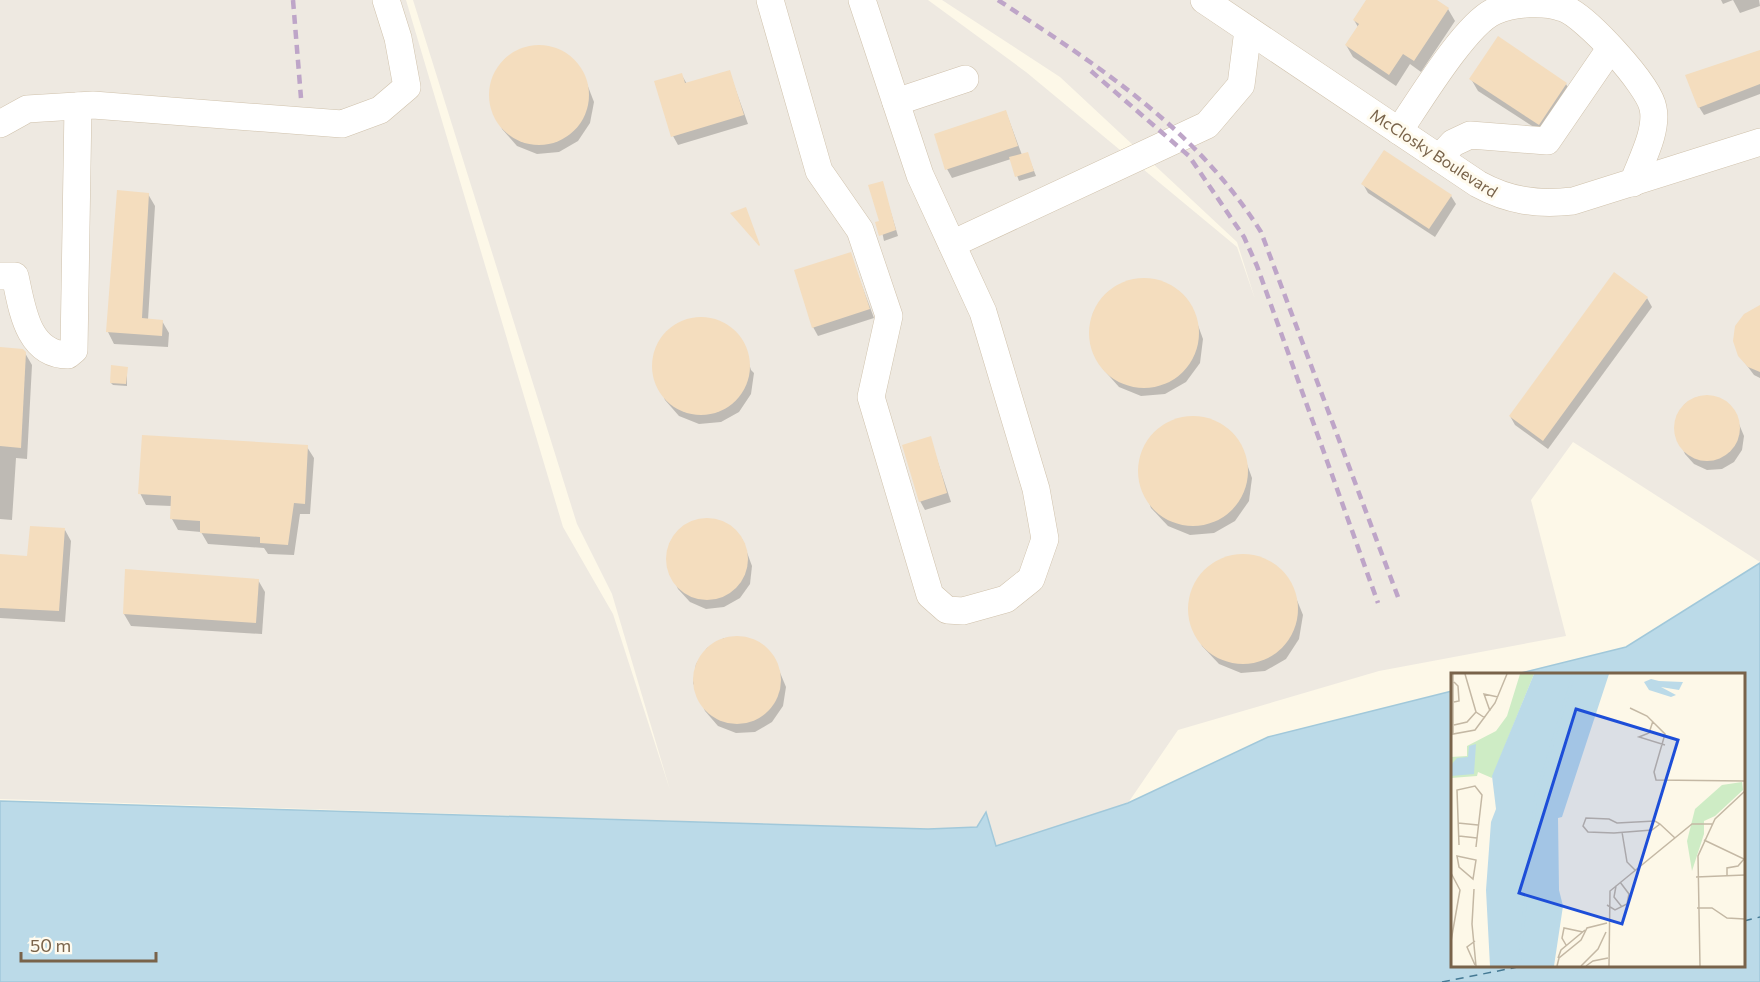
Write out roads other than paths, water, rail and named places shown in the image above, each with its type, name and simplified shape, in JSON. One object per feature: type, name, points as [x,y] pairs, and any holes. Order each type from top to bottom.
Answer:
[{"type":"street","points":[[0,124],[27,109],[78,106],[342,124],[380,110],[406,87],[399,38],[386,0]]},
{"type":"street","points":[[770,0],[819,171],[860,230],[889,316],[871,398],[930,595],[947,610],[963,611],[1006,599],[1031,579],[1045,539],[1036,489],[983,312],[920,175],[862,0]]},
{"type":"street","name":"McClosky Boulevard","points":[[1203,0],[1498,195],[1546,204],[1573,201],[1760,141]]},
{"type":"street","points":[[1399,131],[1476,24],[1494,11],[1512,6],[1565,8],[1635,72],[1653,107],[1652,128],[1633,183]]},
{"type":"street","points":[[952,244],[1207,125],[1240,85],[1248,30]]},
{"type":"street","points":[[1439,158],[1453,142],[1470,135],[1547,141],[1610,49]]},
{"type":"street","points":[[896,102],[965,80]]},
{"type":"street","points":[[0,276],[15,276],[26,323],[41,346],[58,355],[68,355],[74,350],[78,106]]},
{"type":"water","points":[[1760,563],[1760,982],[0,982],[0,801],[928,829],[977,827],[986,812],[996,846],[1128,803],[1268,737],[1451,691],[1451,967],[1745,967],[1745,673],[1521,673],[1626,647]]},
{"type":"railway","points":[[293,0],[301,98]]},
{"type":"railway","points":[[998,0],[1108,75],[1176,130],[1207,161],[1261,232],[1398,597]]},
{"type":"railway","points":[[1091,71],[1189,156],[1244,237],[1257,266],[1378,603]]}]
